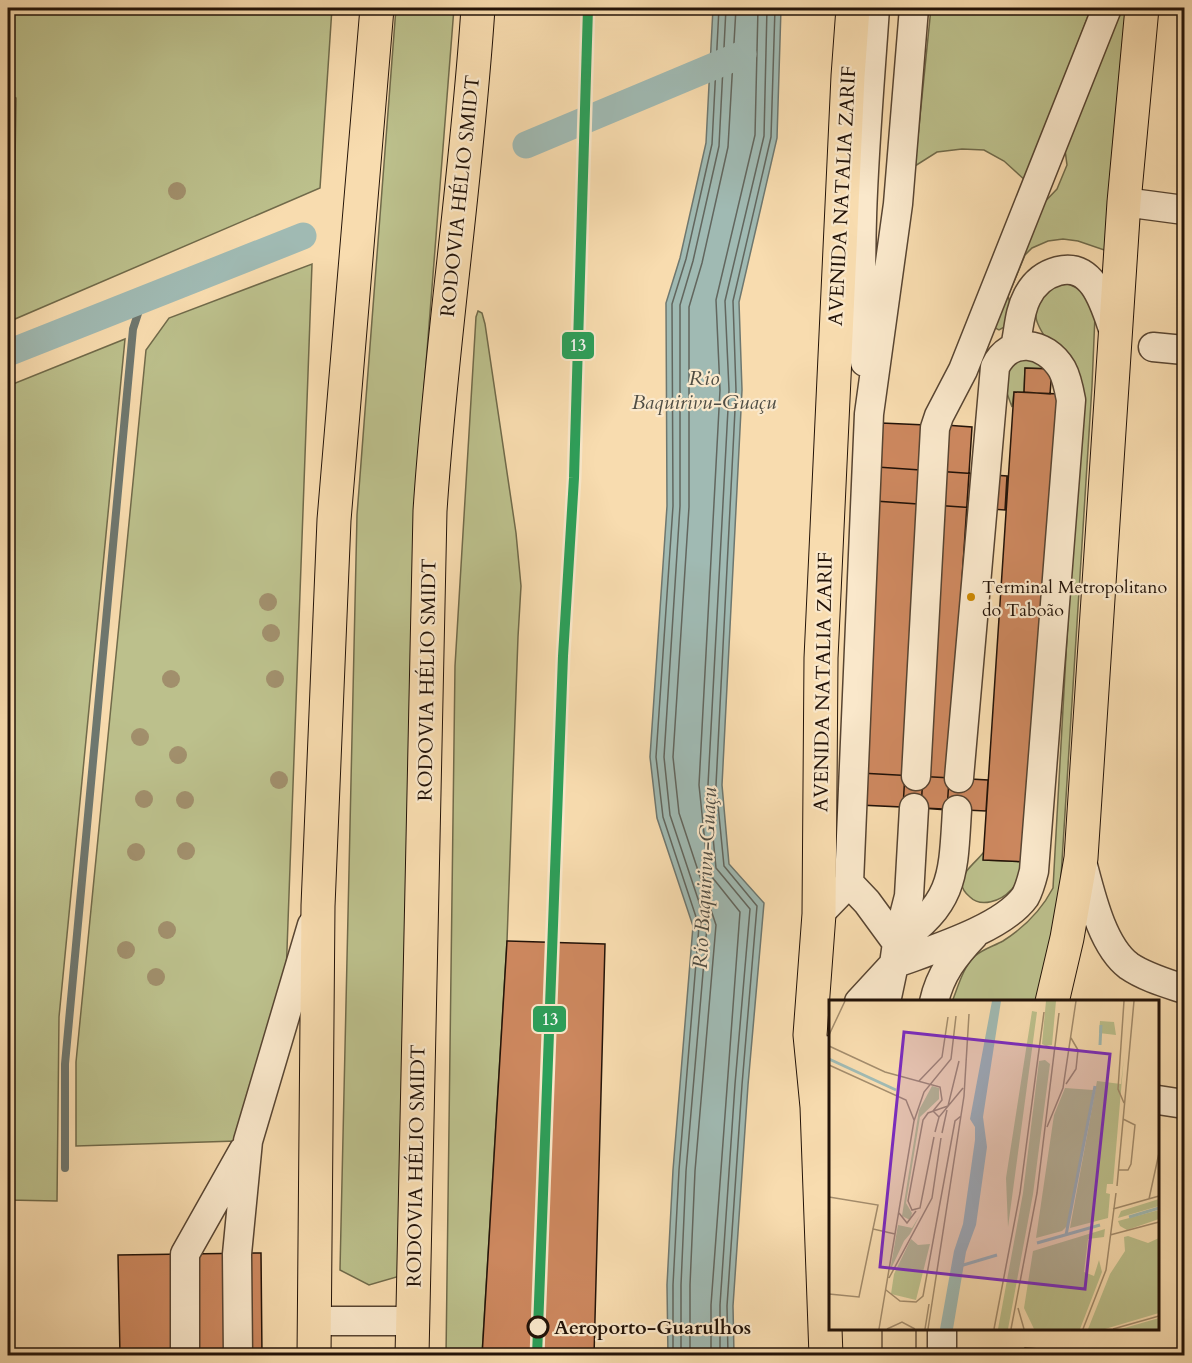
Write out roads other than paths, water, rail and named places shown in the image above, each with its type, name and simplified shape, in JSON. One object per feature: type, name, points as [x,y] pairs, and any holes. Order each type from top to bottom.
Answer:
[{"type":"main road","points":[[314,1356],[318,906],[334,520],[377,8]]},
{"type":"main road","name":"RODOVIA HÉLIO SMIDT","points":[[412,1356],[430,511],[436,427],[473,90],[478,8]]},
{"type":"main road","name":"AVENIDA NATALIA ZARIF","points":[[826,1356],[817,1107],[810,1035],[819,914],[821,658],[853,8]]},
{"type":"main road","points":[[1052,1000],[1082,858],[1124,202],[1142,8]]},
{"type":"main road","points":[[898,1356],[899,1330]]},
{"type":"street","points":[[869,414],[861,313],[860,219],[874,8]]},
{"type":"street","points":[[819,914],[849,883],[869,414],[898,204],[914,8]]},
{"type":"street","points":[[916,776],[935,428],[963,370],[1107,8]]},
{"type":"street","points":[[1124,202],[1185,210]]},
{"type":"street","points":[[959,778],[995,366],[1008,351],[1021,313],[1034,286],[1042,278],[1061,270],[1074,271],[1086,276],[1095,286],[1102,298],[1115,334]]},
{"type":"street","points":[[1153,347],[1185,350]]},
{"type":"street","points":[[896,953],[978,930],[1008,914],[1025,896],[1035,871],[1071,400],[1067,381],[1061,368],[1053,358],[1038,348],[1008,351],[956,382]]},
{"type":"street","points":[[886,1000],[909,896],[914,808]]},
{"type":"street","points":[[861,1000],[896,953],[942,899],[953,867],[957,810]]},
{"type":"street","points":[[1082,858],[1099,918],[1116,951],[1128,965],[1143,974],[1185,989]]},
{"type":"street","points":[[849,883],[867,902],[896,953]]},
{"type":"street","points":[[942,899],[946,916],[964,928],[978,930]]},
{"type":"street","points":[[238,1356],[237,1254],[248,1141],[318,906]]},
{"type":"street","points":[[935,1000],[942,975],[957,953],[978,930]]},
{"type":"street","points":[[817,1107],[829,1058]]},
{"type":"street","points":[[1159,1100],[1185,1104]]},
{"type":"street","points":[[186,1356],[185,1254],[248,1141]]},
{"type":"street","points":[[314,1320],[412,1321]]},
{"type":"street","points":[[942,1330],[942,1356]]},
{"type":"water","name":"Rio Baquirivu-Guaçu","points":[[713,8],[781,8],[777,138],[739,302],[742,390],[722,785],[729,864],[764,903],[748,1085],[733,1306],[734,1355],[668,1356],[667,1285],[673,1170],[693,926],[657,818],[650,757],[667,506],[666,303],[680,258],[706,143]]},
{"type":"waterway","points":[[526,145],[743,54]]},
{"type":"waterway","points":[[8,353],[303,236]]},
{"type":"waterway","points":[[65,1168],[65,1064],[133,329],[143,298]]},
{"type":"place","name":"Terminal Metropolitano do Taboão","points":[[971,597]]},
{"type":"place","name":"Aeroporto-Guarulhos","points":[[538,1327]]}]
